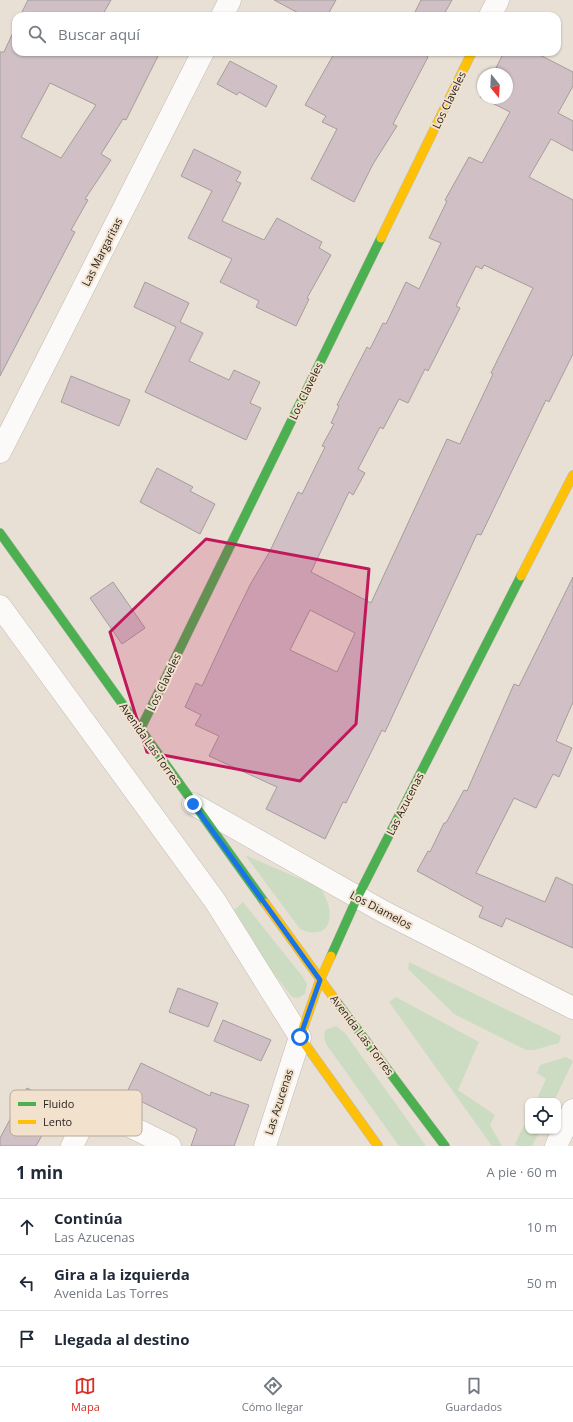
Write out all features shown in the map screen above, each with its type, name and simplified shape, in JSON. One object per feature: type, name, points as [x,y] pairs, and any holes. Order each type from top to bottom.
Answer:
[{"type":"street","points":[[224,12],[230,0]]},
{"type":"street","points":[[492,12],[498,0]]},
{"type":"street","name":"Las Margaritas","points":[[0,452],[201,56]]},
{"type":"street","name":"Los Claveles","points":[[140,730],[470,56]]},
{"type":"street","name":"Las Azucenas","points":[[265,1146],[320,980],[357,898],[573,475]]},
{"type":"street","name":"Avenida Las Torres","points":[[0,533],[320,980],[445,1146]]},
{"type":"street","points":[[0,606],[215,902],[300,1037],[378,1146]]},
{"type":"street","name":"Los Diamelos","points":[[193,804],[357,898],[573,1008]]},
{"type":"street","points":[[556,1146],[573,1110]]},
{"type":"street","points":[[142,1132],[170,1146]]},
{"type":"street","points":[[72,1146],[77,1136]]},
{"type":"highlighted area","points":[[206,539],[369,569],[356,724],[300,781],[147,752],[110,632]]},
{"type":"green space","points":[[245,855],[319,887],[328,904],[330,913],[326,928],[320,932],[300,929]]},
{"type":"green space","points":[[243,902],[303,977],[307,984],[305,994],[298,998],[292,997],[229,915]]},
{"type":"green space","points":[[409,962],[561,1036],[559,1043],[534,1050],[526,1050],[454,1014],[408,969]]},
{"type":"green space","points":[[396,997],[479,1042],[458,1090],[495,1115],[490,1125],[502,1146],[492,1146],[389,1002]]},
{"type":"green space","points":[[336,1026],[345,1033],[426,1146],[399,1146],[326,1044],[324,1037],[325,1030]]},
{"type":"green space","points":[[566,1057],[573,1061],[555,1098],[537,1098],[546,1079],[537,1073],[540,1065]]},
{"type":"green space","points":[[525,1123],[525,1134],[538,1134],[532,1146],[517,1146],[515,1144]]},
{"type":"building","points":[[28,0],[111,0],[104,12],[22,12]]},
{"type":"building","points":[[274,0],[336,0],[329,12],[296,12]]},
{"type":"building","points":[[421,0],[452,0],[445,12],[415,12]]},
{"type":"building","points":[[12,35],[12,56],[158,56],[126,120],[123,119],[101,154],[111,160],[85,199],[88,200],[71,230],[75,232],[0,376],[0,52],[4,52]],"holes":[[[50,83],[96,105],[61,158],[21,137]]]},
{"type":"building","points":[[333,56],[428,57],[393,124],[397,126],[373,164],[354,202],[311,179],[337,129],[322,122],[326,116],[305,105]]},
{"type":"building","points":[[502,56],[542,56],[573,72],[573,86],[558,113],[573,121],[573,151],[551,139],[529,177],[573,200],[573,354],[549,402],[546,400],[481,535],[477,534],[385,732],[382,730],[346,803],[343,802],[325,839],[266,809],[277,787],[209,756],[219,736],[195,725],[201,715],[185,707],[196,683],[202,686],[250,585],[270,551],[298,492],[302,494],[325,447],[322,446],[334,424],[331,423],[339,406],[337,405],[367,347],[370,349],[383,323],[386,324],[406,282],[419,289],[441,243],[429,238],[447,201],[445,200],[469,157],[482,163],[510,112],[494,104],[513,104],[513,68],[496,68]],"holes":[[[484,265],[533,288],[491,373],[493,374],[460,444],[447,439],[371,603],[311,572],[349,492],[353,495],[365,473],[358,469],[380,427],[383,429],[399,399],[408,403],[425,369],[428,371],[460,308],[456,306],[476,266],[482,269]],[[310,610],[355,633],[337,672],[290,650]]]},
{"type":"building","points":[[230,61],[277,86],[266,107],[239,92],[237,95],[217,84]]},
{"type":"building","points":[[194,149],[241,172],[236,181],[241,183],[222,221],[264,240],[277,218],[322,242],[319,248],[331,255],[307,298],[309,299],[296,326],[256,307],[259,301],[220,282],[232,259],[188,238],[212,191],[181,176]]},
{"type":"building","points":[[145,282],[189,303],[180,322],[203,333],[189,361],[229,380],[234,370],[260,382],[250,403],[261,408],[246,440],[145,392],[176,327],[134,307]]},
{"type":"building","points":[[71,376],[130,400],[119,426],[61,402]]},
{"type":"building","points":[[157,468],[193,487],[190,491],[215,504],[200,534],[140,502]]},
{"type":"building","points":[[573,577],[573,702],[556,741],[572,748],[559,777],[553,774],[536,808],[514,798],[476,873],[545,902],[556,877],[573,885],[573,948],[506,918],[502,927],[479,917],[483,907],[417,871],[428,851],[430,852],[444,823],[446,823],[464,790],[467,791],[514,684],[519,686]]},
{"type":"building","points":[[113,582],[145,628],[122,644],[90,598]]},
{"type":"building","points":[[178,988],[218,1003],[208,1027],[169,1012]]},
{"type":"building","points":[[223,1020],[271,1040],[261,1061],[214,1041]]},
{"type":"building","points":[[141,1063],[210,1096],[211,1092],[249,1105],[234,1146],[191,1146],[197,1129],[142,1102],[142,1090],[128,1090]]},
{"type":"building","points":[[10,1119],[10,1136],[42,1136],[36,1146],[0,1146],[0,1138]]},
{"type":"traffic: fast","points":[[140,730],[381,238]]},
{"type":"traffic: fast","points":[[0,533],[265,903]]},
{"type":"traffic: fast","points":[[331,956],[357,898],[521,576]]},
{"type":"traffic: fast","points":[[336,1001],[445,1146]]},
{"type":"traffic: slow","points":[[381,238],[470,56]]},
{"type":"traffic: slow","points":[[521,576],[573,475]]},
{"type":"traffic: slow","points":[[265,903],[336,1001]]},
{"type":"traffic: slow","points":[[331,956],[320,980],[300,1037],[378,1146]]},
{"type":"route","points":[[193,804],[320,980],[300,1037]]}]
